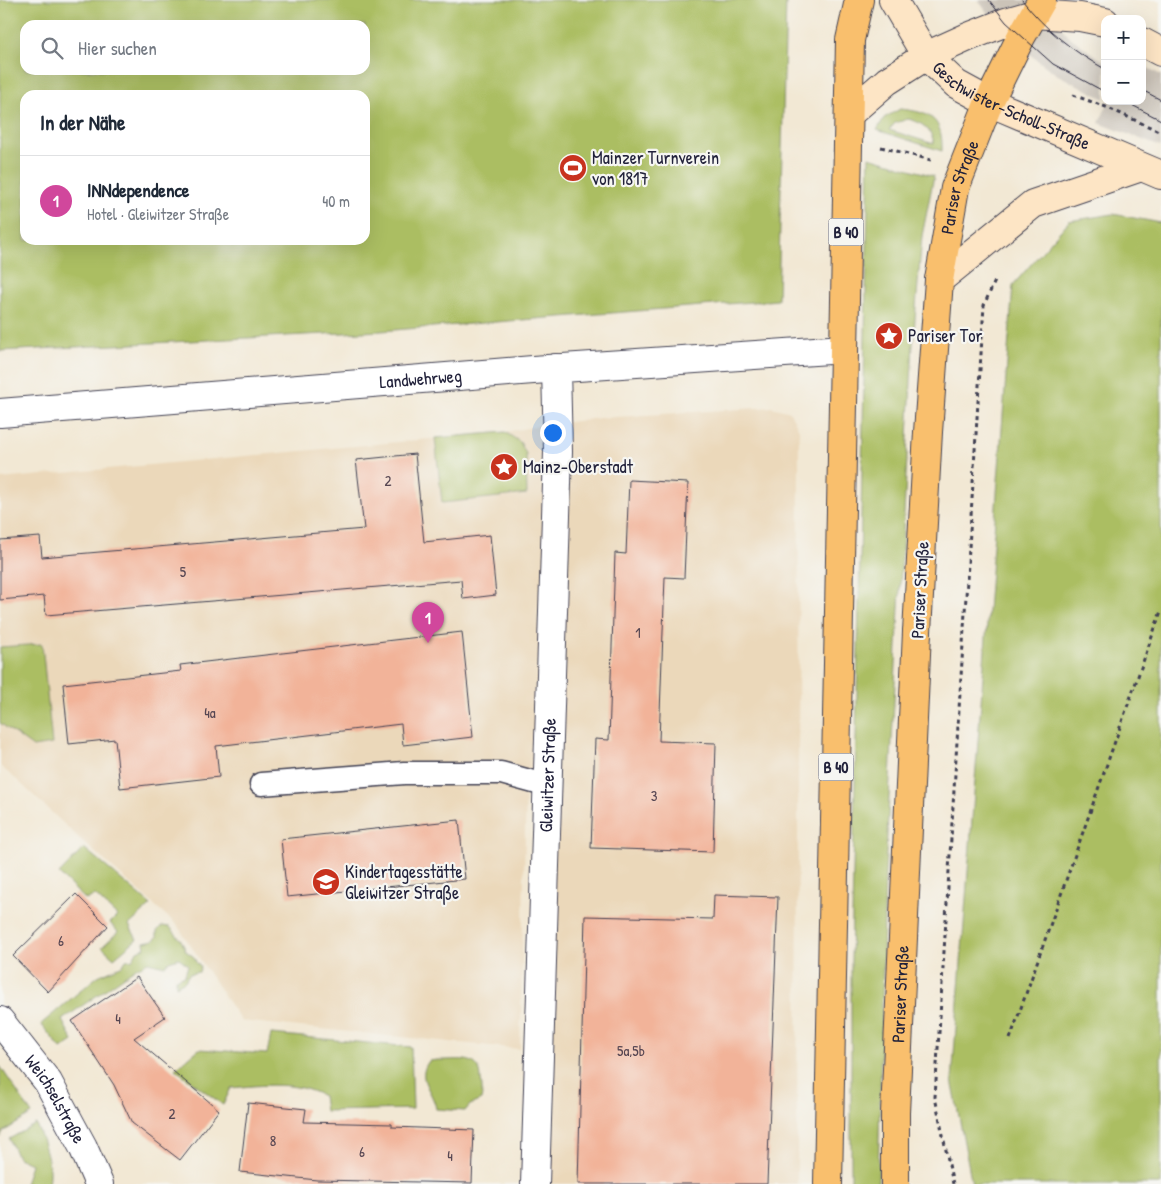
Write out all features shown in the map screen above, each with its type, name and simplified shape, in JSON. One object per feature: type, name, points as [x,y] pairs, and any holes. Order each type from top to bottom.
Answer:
[{"type":"main road","name":"B 40","points":[[828,1184],[850,40],[859,0]]},
{"type":"main road","name":"Geschwister-Scholl-Straße","points":[[893,0],[926,56],[956,84],[989,102],[1151,171]]},
{"type":"main road","points":[[1093,0],[1102,15]]},
{"type":"main road","points":[[849,114],[887,81],[926,56],[1038,7],[1101,20]]},
{"type":"main road","name":"Pariser Straße","points":[[894,1184],[895,1113],[917,632],[939,280],[955,188],[989,102],[1038,7]]},
{"type":"main road","points":[[1146,44],[1161,52]]},
{"type":"main road","points":[[939,280],[1033,204],[1151,171]]},
{"type":"street","name":"Landwehrweg","points":[[0,413],[556,368],[844,349]]},
{"type":"street","name":"Gleiwitzer Straße","points":[[535,1184],[558,452],[556,368]]},
{"type":"street","name":"Weichselstraße","points":[[0,1021],[48,1082],[83,1147],[98,1184]]},
{"type":"lane","points":[[261,784],[404,773],[501,773],[548,786]]},
{"type":"path","points":[[1073,95],[1106,107],[1161,132]]},
{"type":"path","points":[[879,146],[939,162]]},
{"type":"path","points":[[953,1184],[935,1097],[984,305],[996,279]]},
{"type":"path","points":[[1010,1039],[1161,611]]},
{"type":"shaded area","points":[[978,0],[1034,0],[1071,38],[1101,59],[1101,97],[1056,74],[1017,45],[997,26]]},
{"type":"shaded area","points":[[1146,67],[1161,75],[1161,147],[1099,123],[1107,105],[1146,105]]},
{"type":"shaded area","points":[[772,407],[790,412],[799,430],[797,1184],[535,1184],[548,787],[526,789],[520,1049],[241,1021],[177,925],[0,766],[0,479],[505,432],[600,418]]},
{"type":"green space","name":"Mainzer Turnverein von 1817","points":[[0,0],[786,0],[778,300],[381,331],[0,351]]},
{"type":"green space","points":[[900,109],[927,115],[933,119],[940,131],[942,151],[877,130],[884,118]],"holes":[[[908,119],[926,127],[934,144],[889,130],[895,123]]]},
{"type":"green space","points":[[869,157],[934,176],[922,236],[913,343],[885,873],[878,1184],[851,1184],[851,961]]},
{"type":"green space","points":[[1113,214],[1161,223],[1161,1184],[972,1184],[952,1080],[1013,285],[1069,221]]},
{"type":"green space","points":[[505,432],[520,442],[526,454],[527,494],[442,503],[435,438]]},
{"type":"green space","points":[[42,644],[52,744],[33,747],[0,723],[0,647]]},
{"type":"green space","points":[[84,848],[151,905],[129,925],[137,939],[114,958],[102,947],[118,932],[110,923],[117,916],[95,895],[86,900],[59,874]]},
{"type":"green space","points":[[162,926],[170,927],[181,940],[186,951],[194,957],[201,967],[199,972],[189,974],[185,981],[176,986],[176,979],[185,975],[188,965],[179,958],[169,961],[165,966],[148,962],[136,968],[62,1020],[73,1041],[61,1049],[41,1024],[98,976],[123,965],[126,960],[133,959],[137,951],[145,948],[144,942],[154,940],[157,937],[157,931]]},
{"type":"green space","points":[[271,1034],[411,1047],[413,1109],[325,1111],[323,1096],[301,1088],[278,1085],[231,1088],[223,1105],[175,1069],[199,1049],[267,1054]]},
{"type":"green space","points":[[467,1060],[477,1066],[480,1071],[482,1085],[481,1100],[470,1105],[465,1111],[436,1109],[424,1079],[424,1073],[429,1061]]},
{"type":"green space","points":[[0,1066],[32,1114],[3,1132],[0,1138]]},
{"type":"green space","points":[[36,1124],[48,1161],[48,1184],[25,1184],[31,1164],[18,1158],[9,1139]]},
{"type":"building","points":[[415,454],[424,542],[490,535],[496,595],[463,599],[461,580],[46,615],[44,596],[0,600],[0,540],[40,537],[42,557],[364,529],[356,460]]},
{"type":"building","points":[[629,480],[688,483],[684,578],[665,577],[659,741],[716,743],[713,852],[591,848],[595,739],[609,740],[615,553],[626,554]]},
{"type":"building","points":[[462,632],[473,737],[403,745],[401,724],[216,746],[219,777],[120,788],[115,739],[69,744],[63,684],[181,671],[180,665]]},
{"type":"building","points":[[459,820],[465,879],[287,897],[281,839]]},
{"type":"building","points":[[76,894],[108,926],[48,992],[13,956]]},
{"type":"building","points":[[714,895],[778,897],[767,1184],[578,1184],[585,916],[713,919]]},
{"type":"building","points":[[137,977],[165,1017],[134,1038],[219,1110],[180,1160],[132,1123],[114,1085],[72,1021]]},
{"type":"building","points":[[248,1103],[306,1109],[304,1122],[392,1124],[392,1127],[474,1130],[472,1183],[317,1180],[240,1172]]},
{"type":"tram line","points":[[989,0],[1006,22],[1053,64],[1101,90]]},
{"type":"tram line","points":[[1022,0],[1040,21],[1060,39],[1081,55],[1101,67]]},
{"type":"tram line","points":[[1146,92],[1161,100]]},
{"type":"tram line","points":[[1132,105],[1161,120]]},
{"type":"place","name":"Mainzer Turnverein von 1817","points":[[573,168]]},
{"type":"place","name":"Pariser Tor","points":[[889,336]]},
{"type":"place","name":"Mainz-Oberstadt","points":[[504,467]]},
{"type":"place","name":"INNdependence","points":[[428,643]]},
{"type":"place","name":"Kindertagesstätte Gleiwitzer Straße","points":[[326,882]]}]
